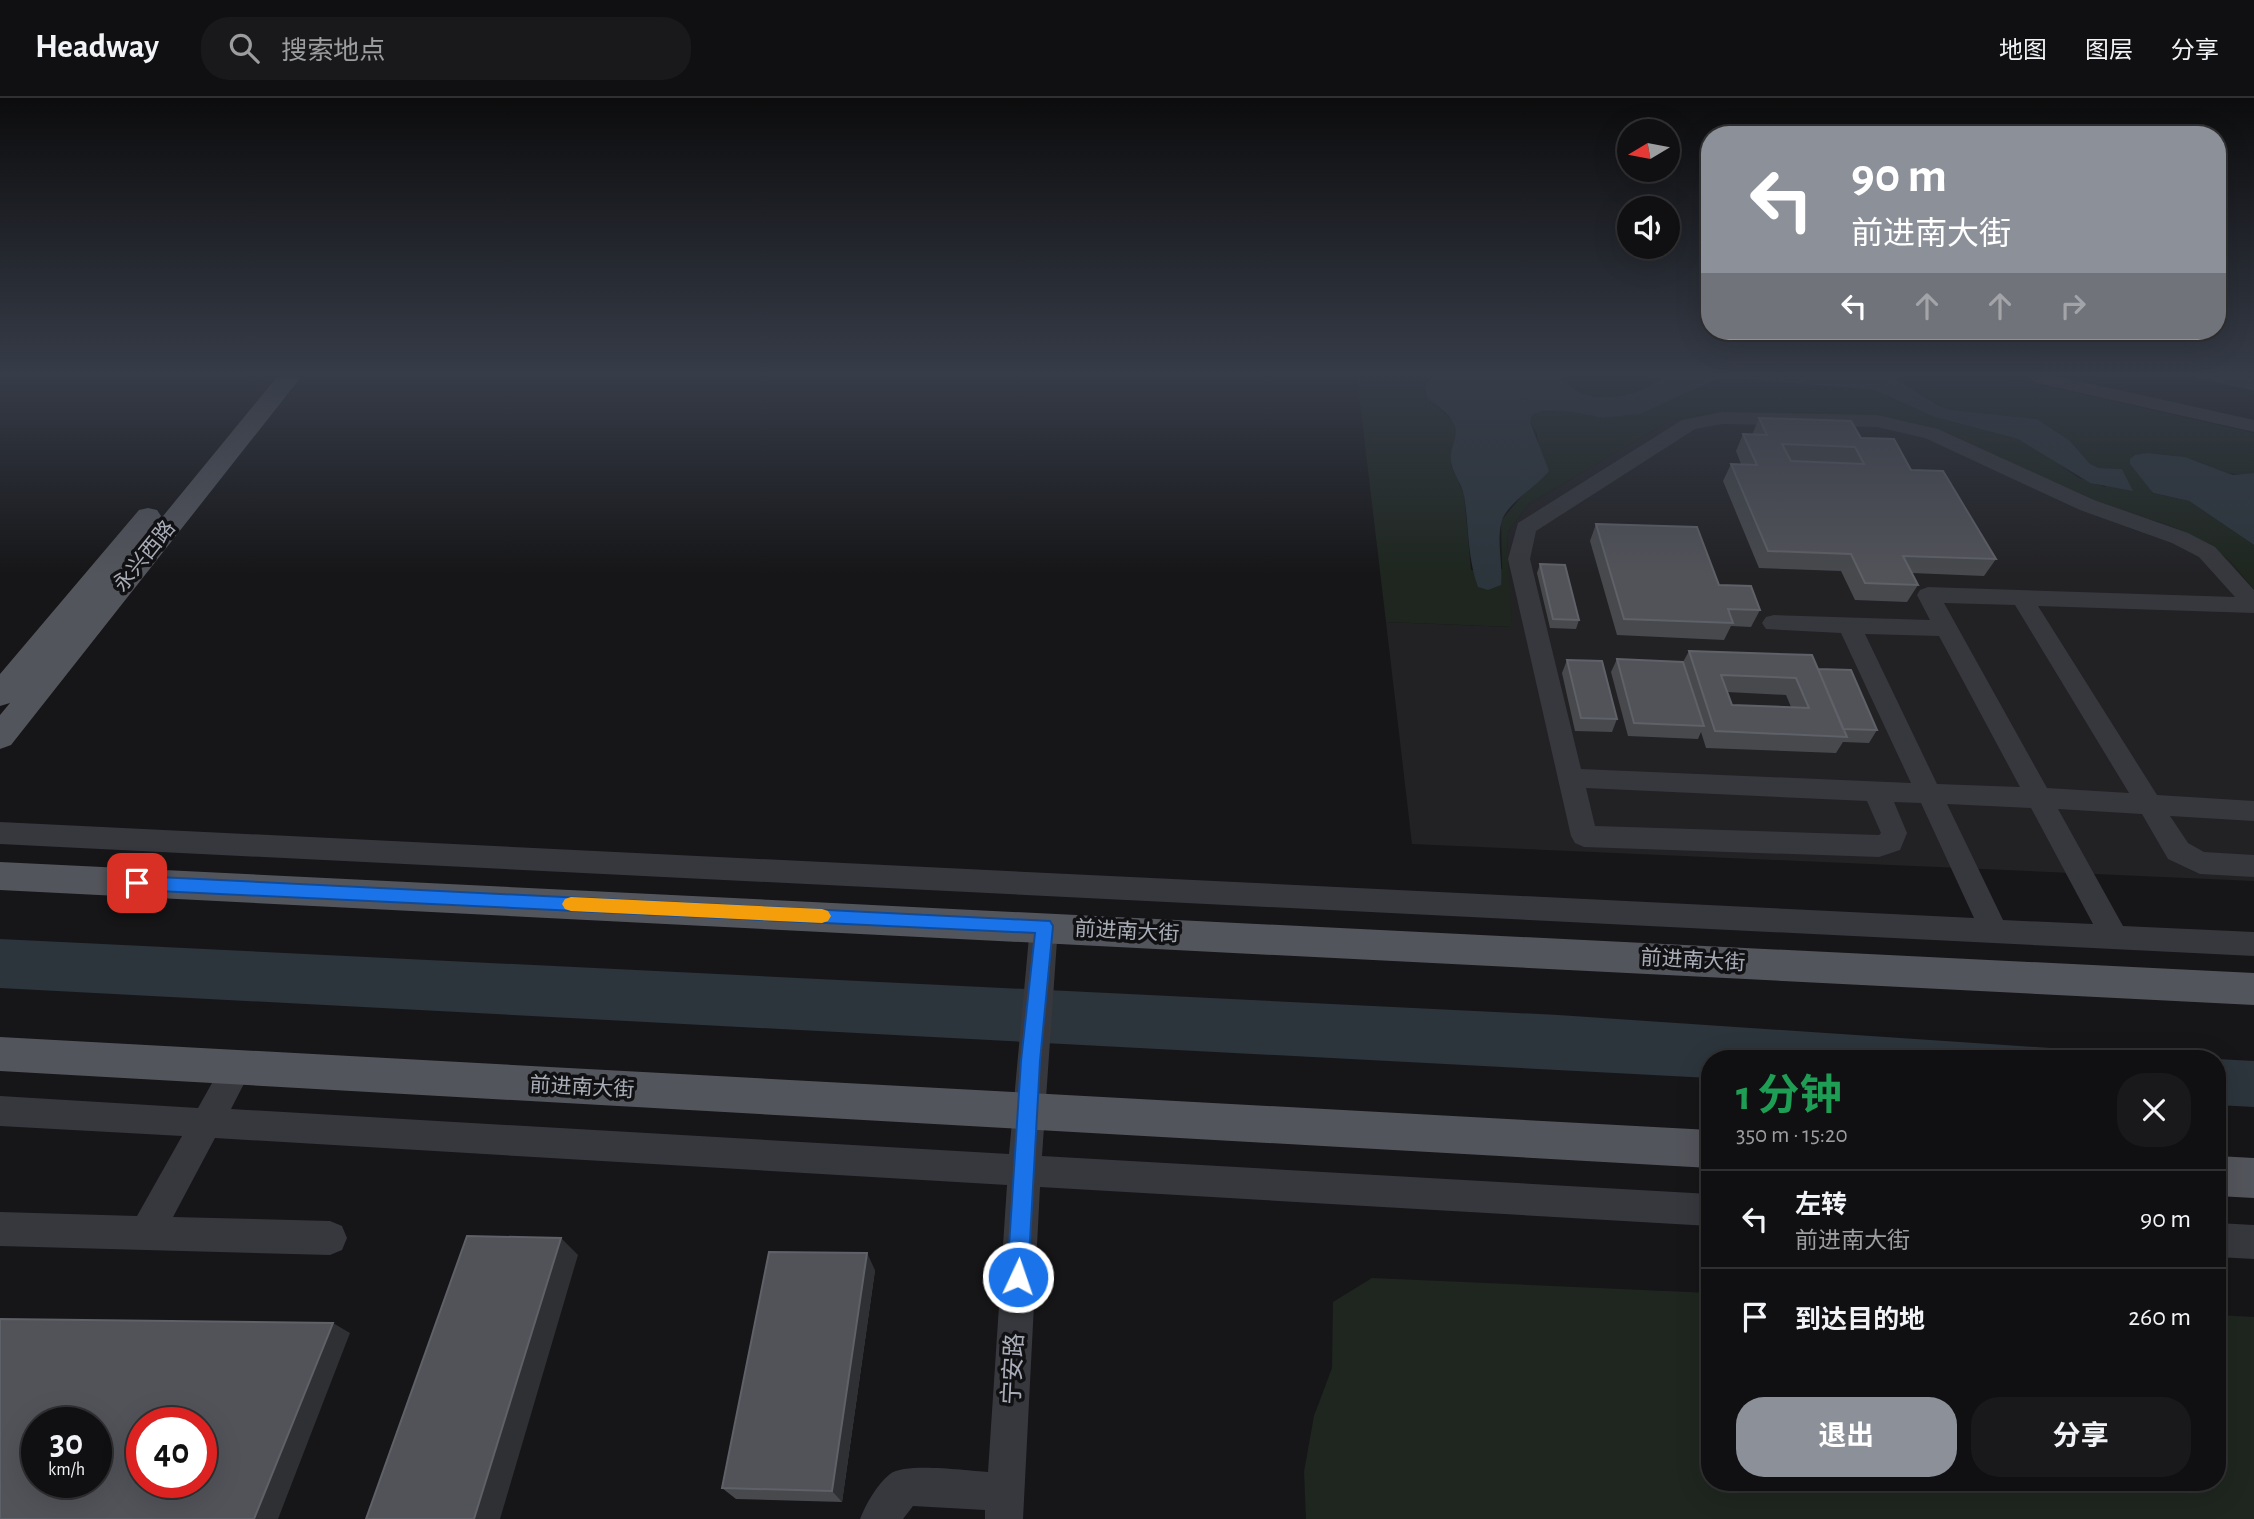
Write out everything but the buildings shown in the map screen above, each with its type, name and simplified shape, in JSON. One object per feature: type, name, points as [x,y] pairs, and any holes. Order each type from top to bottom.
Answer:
[{"type":"main road","name":"永兴西路","points":[[0,695],[208,443]]},
{"type":"main road","name":"永兴西路","points":[[0,737],[236,443]]},
{"type":"main road","name":"前进南大街","points":[[0,876],[1044,926],[2254,989]]},
{"type":"main road","name":"前进南大街","points":[[0,1055],[1701,1148]]},
{"type":"main road","points":[[2226,1176],[2254,1178]]},
{"type":"street","points":[[1658,443],[1531,522],[1522,539],[1519,559],[1584,836],[1879,846],[1891,842],[1894,833],[1876,790]]},
{"type":"street","points":[[1953,443],[2087,505],[2197,546],[2216,560],[2254,605]]},
{"type":"street","points":[[2115,937],[1927,595],[2254,605]]},
{"type":"street","points":[[2022,598],[2178,851],[2200,863],[2254,866]]},
{"type":"street","points":[[1774,623],[1946,628]]},
{"type":"street","points":[[1850,625],[1994,932]]},
{"type":"street","points":[[1570,778],[1876,790],[2254,811]]},
{"type":"street","points":[[0,833],[2254,944]]},
{"type":"street","name":"宁安路","points":[[1005,1505],[1027,1111],[1044,926]]},
{"type":"street","points":[[146,1233],[237,1068]]},
{"type":"street","points":[[0,1111],[1701,1209]]},
{"type":"street","points":[[0,1229],[330,1238]]},
{"type":"street","points":[[2226,1240],[2254,1242]]},
{"type":"street","points":[[879,1519],[904,1486],[1005,1505]]},
{"type":"shaded area","points":[[1365,443],[1455,443],[1451,465],[1464,494],[1471,570],[1502,569],[1501,521],[1529,487],[1542,479],[1538,443],[1631,443],[1529,504],[1507,533],[1512,627],[1386,622]]},
{"type":"shaded area","points":[[1454,443],[1538,443],[1549,471],[1508,509],[1504,516],[1500,539],[1501,585],[1488,590],[1478,587],[1474,576],[1464,496],[1451,456]]},
{"type":"shaded area","points":[[1631,443],[1971,443],[2131,515],[2167,524],[2208,544],[2230,561],[2254,590],[2254,881],[1412,844],[1386,622],[1511,627],[1507,533],[1529,504]]},
{"type":"shaded area","points":[[1970,443],[2026,443],[2079,478],[2105,487],[2122,469],[2099,468],[2089,464],[2072,443],[2254,443],[2254,473],[2245,475],[2220,470],[2195,460],[2148,453],[2152,493],[2189,501],[2254,545],[2254,590],[2230,561],[2208,544],[2167,524],[2131,515]]},
{"type":"shaded area","points":[[2025,443],[2072,443],[2090,464],[2099,468],[2122,469],[2133,491],[2090,483]]},
{"type":"shaded area","points":[[2148,453],[2185,457],[2233,475],[2254,473],[2254,545],[2189,501],[2153,493],[2130,464],[2130,459],[2135,455]]},
{"type":"shaded area","points":[[0,939],[1558,1015],[2080,1050],[1701,1050],[1701,1078],[0,988]]},
{"type":"shaded area","points":[[2226,1059],[2254,1061],[2254,1107],[2226,1105]]},
{"type":"shaded area","points":[[1372,1278],[1701,1293],[1701,1491],[2226,1491],[2226,1315],[2254,1317],[2254,1519],[1306,1519],[1304,1472],[1314,1416],[1332,1368],[1333,1302]]},
{"type":"slow traffic","points":[[571,904],[822,916]]},
{"type":"route","points":[[137,883],[1044,926],[1031,1061],[1018,1277]]}]
